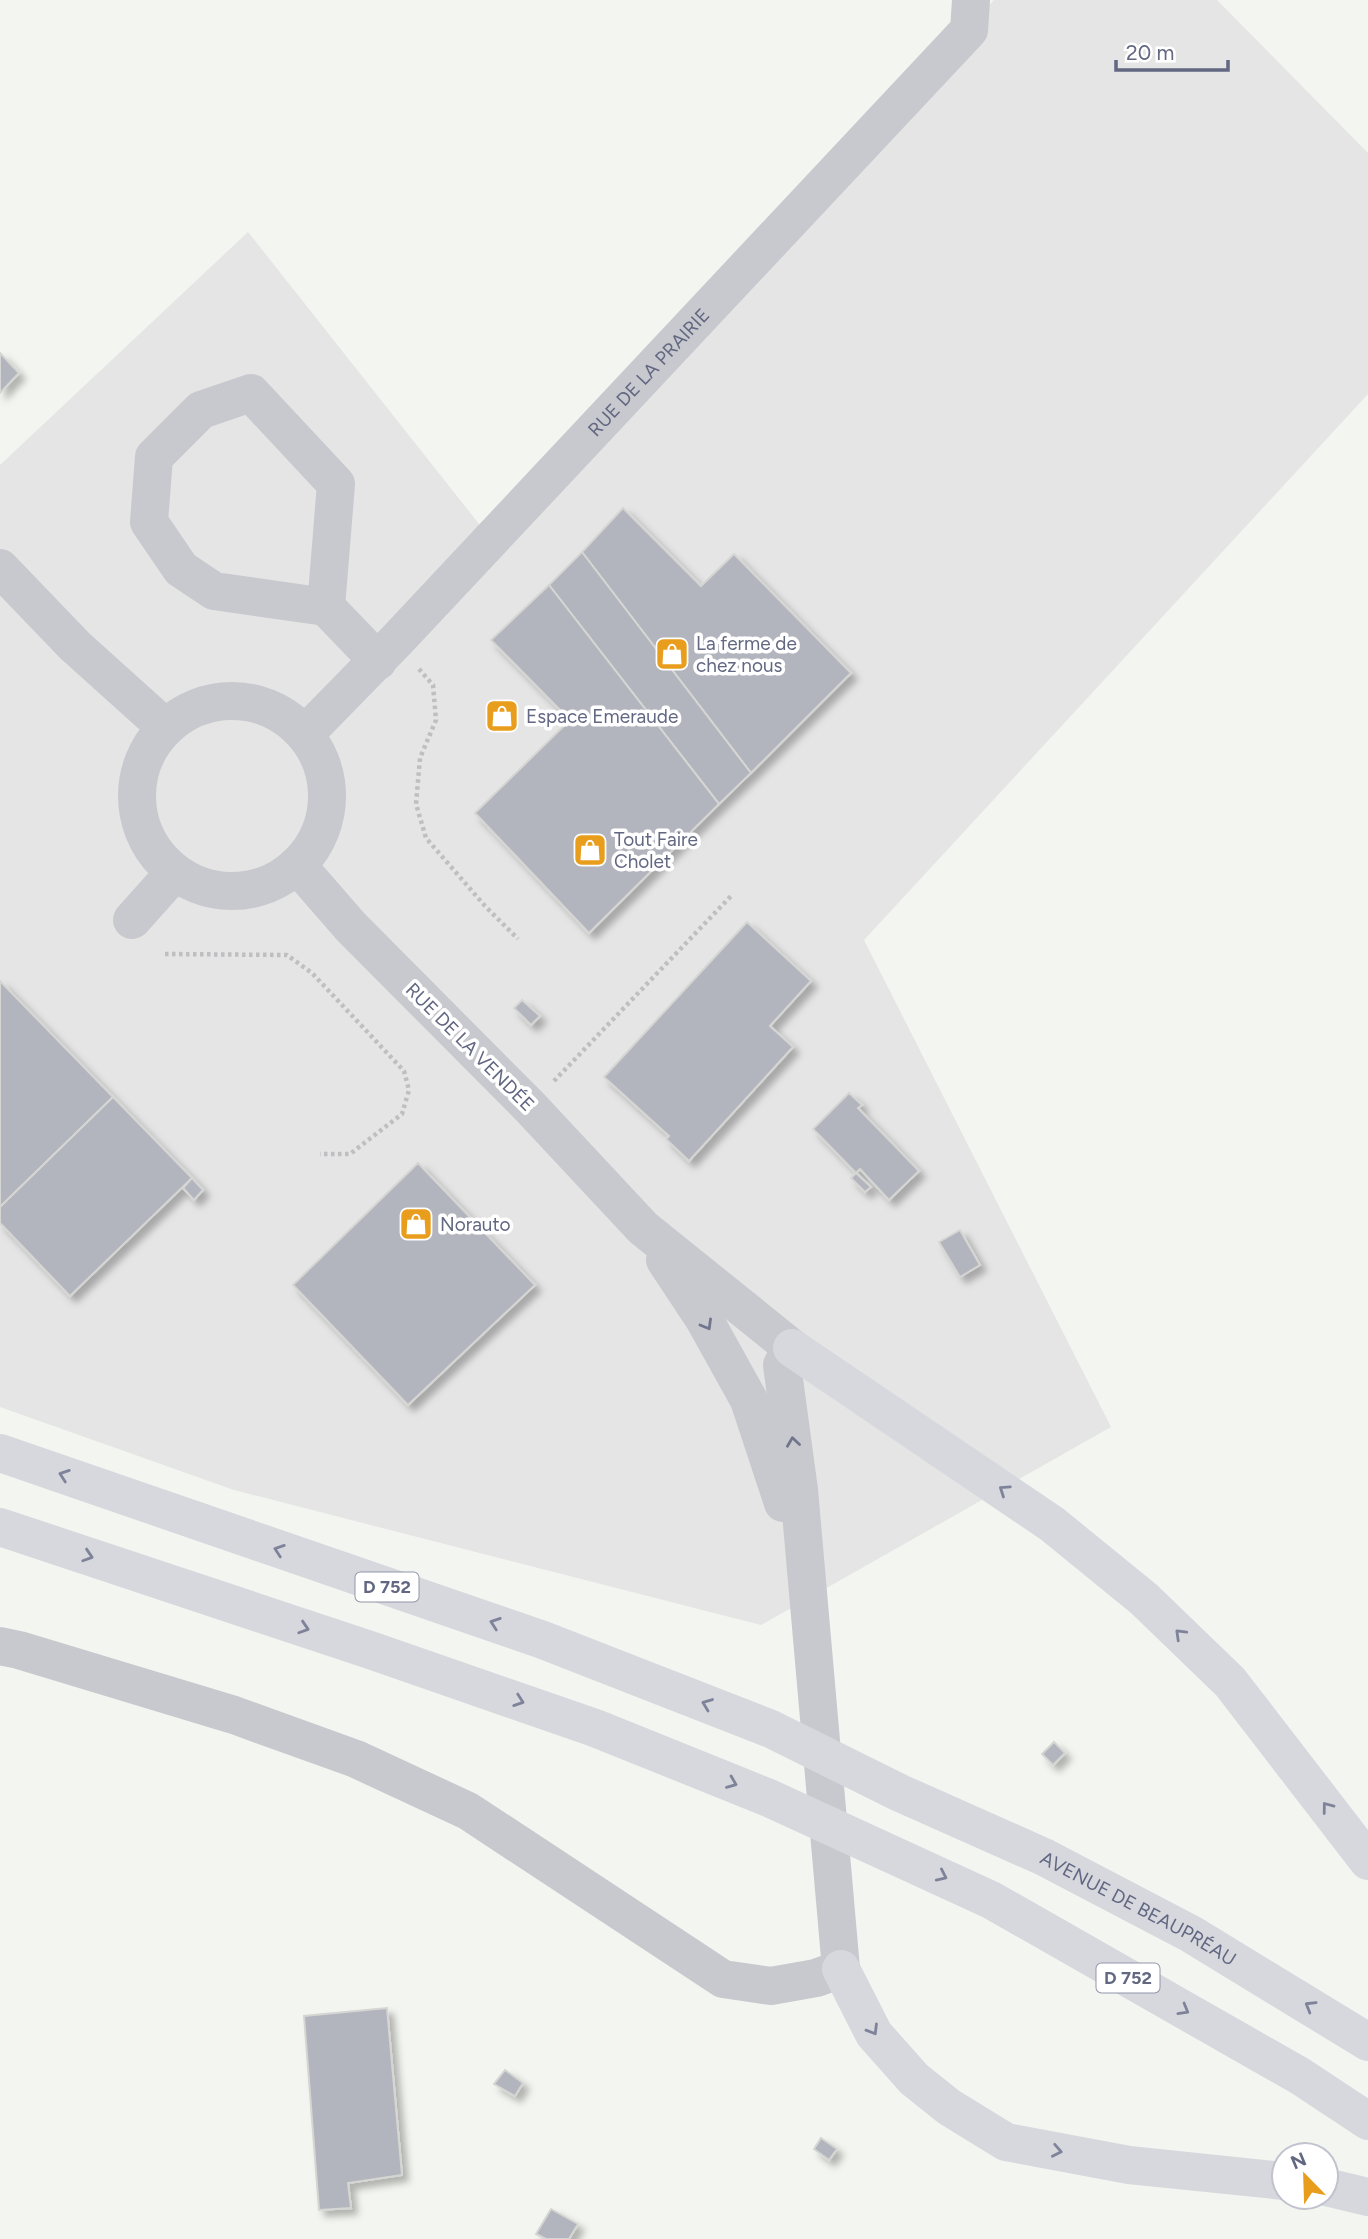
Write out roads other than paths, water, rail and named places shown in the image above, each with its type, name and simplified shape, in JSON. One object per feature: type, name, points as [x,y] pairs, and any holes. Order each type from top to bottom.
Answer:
[{"type":"highway","points":[[792,1348],[1052,1524],[1144,1600],[1230,1682],[1368,1861]]},
{"type":"highway","name":"AVENUE DE BEAUPRÉAU","points":[[0,1453],[543,1640],[771,1729],[900,1793],[1044,1857],[1191,1934],[1368,2042]]},
{"type":"highway","name":"D 752","points":[[0,1527],[595,1728],[769,1798],[991,1900],[1300,2076],[1368,2121]]},
{"type":"highway","points":[[841,1969],[874,2034],[914,2079],[949,2107],[1006,2142],[1129,2165],[1270,2180]]},
{"type":"highway","points":[[1340,2190],[1368,2197]]},
{"type":"street","name":"RUE DE LA PRAIRIE","points":[[305,734],[387,651],[969,30],[971,0]]},
{"type":"street","points":[[326,607],[336,484],[251,393],[201,410],[154,457],[149,522],[181,569],[215,591],[326,607],[387,651]]},
{"type":"street","points":[[0,568],[75,646],[165,727]]},
{"type":"street","points":[[221,701],[252,702],[281,714],[305,734],[320,759],[327,787],[325,816],[315,843],[297,865],[270,884],[237,891],[204,887],[174,873],[152,849],[138,818],[136,785],[146,754],[165,727],[191,709],[221,701]]},
{"type":"street","name":"RUE DE LA VENDÉE","points":[[297,865],[351,927],[530,1107],[643,1228],[792,1348]]},
{"type":"street","points":[[132,920],[174,873]]},
{"type":"street","name":"RUE DE LA VENDÉE","points":[[643,1228],[704,1319],[748,1400],[806,1583]]},
{"type":"street","points":[[0,1646],[234,1716],[356,1759],[468,1811],[723,1979],[771,1986],[816,1978],[841,1969],[799,1490],[782,1365],[792,1348]]},
{"type":"place","name":"La ferme de chez nous","points":[[672,654]]},
{"type":"place","name":"Espace Emeraude","points":[[502,716]]},
{"type":"place","name":"Tout Faire Cholet","points":[[590,850]]},
{"type":"place","name":"Norauto","points":[[416,1224]]}]
